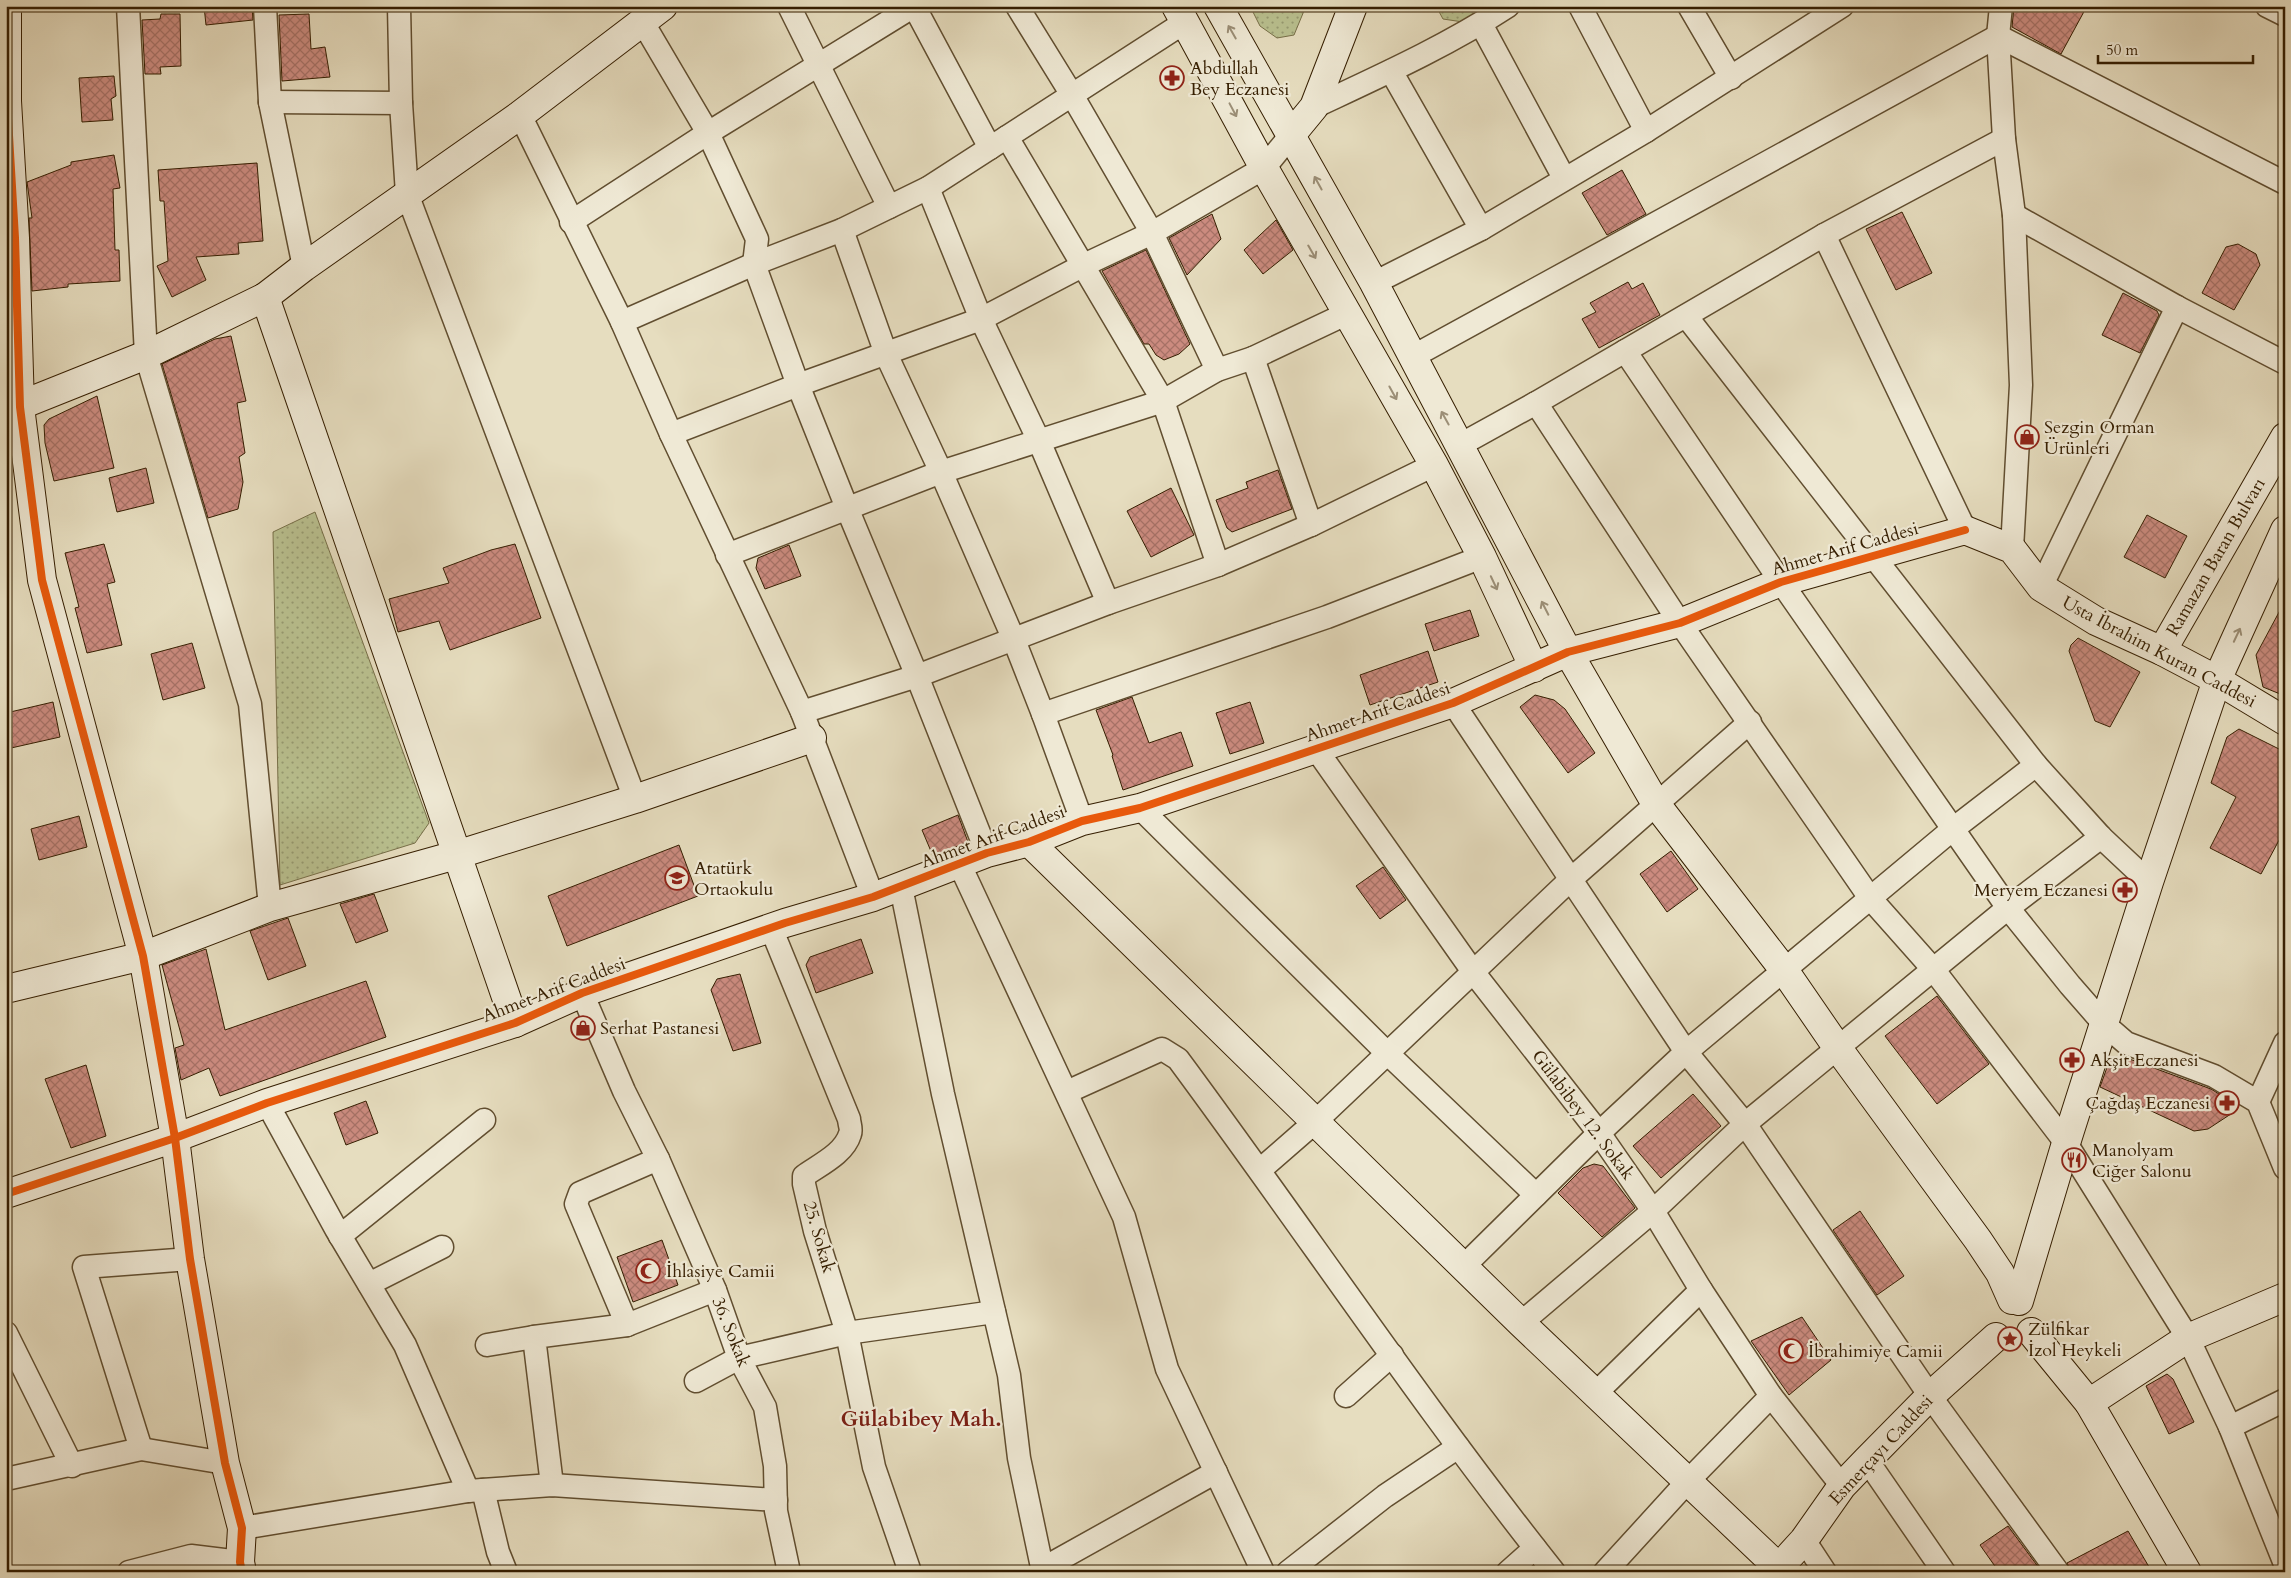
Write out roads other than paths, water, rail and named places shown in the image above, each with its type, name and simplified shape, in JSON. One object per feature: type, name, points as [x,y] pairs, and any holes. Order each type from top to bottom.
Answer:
[{"type":"street","points":[[7,6],[13,409],[42,580],[143,956],[175,1138],[190,1259],[225,1463],[242,1528],[241,1567],[191,1556],[129,1572]]},
{"type":"street","points":[[128,6],[146,355],[250,704],[270,907]]},
{"type":"street","points":[[265,6],[270,102],[304,267]]},
{"type":"street","points":[[399,6],[400,104],[407,194],[635,799]]},
{"type":"street","points":[[789,6],[889,207]]},
{"type":"street","points":[[571,222],[708,133],[914,6],[998,143],[1084,265],[1163,401],[1218,565]]},
{"type":"street","points":[[1017,6],[1072,94],[1152,233],[1217,370]]},
{"type":"street","points":[[1218,6],[1374,283],[1568,652],[1656,804],[1784,970],[1837,1047],[1978,1240],[2016,1301]]},
{"type":"street","points":[[671,434],[798,384],[981,319],[1084,265],[1152,233],[1264,168],[1314,107],[1353,6]]},
{"type":"street","points":[[1314,107],[1391,71],[1481,24],[1508,6]]},
{"type":"street","points":[[1580,6],[1646,131]]},
{"type":"street","points":[[1689,6],[1731,78]]},
{"type":"street","points":[[1374,283],[1481,229],[1646,131],[1842,6]]},
{"type":"street","points":[[1824,235],[1965,530],[2012,549],[2021,385],[2014,215],[2004,139],[1998,36],[2001,6]]},
{"type":"street","points":[[2267,6],[2285,15]]},
{"type":"street","points":[[13,409],[146,355],[265,297],[304,267],[520,115],[652,14],[757,239],[754,264],[798,384],[847,508],[918,676],[986,853]]},
{"type":"street","points":[[622,322],[754,264],[842,230],[928,188],[1072,94],[1180,14],[1264,168],[1434,465],[1482,557],[1534,668]]},
{"type":"street","points":[[1481,24],[1564,178]]},
{"type":"street","points":[[1998,36],[2285,183]]},
{"type":"street","points":[[1412,357],[1998,36]]},
{"type":"street","points":[[1391,71],[1481,229]]},
{"type":"street","points":[[270,102],[400,104]]},
{"type":"street","points":[[520,115],[571,222],[622,322],[671,434],[802,712],[873,897]]},
{"type":"street","points":[[1460,445],[1536,403],[1824,235],[2004,139]]},
{"type":"street","points":[[928,188],[981,319],[1039,441],[1108,603]]},
{"type":"street","points":[[2014,215],[2177,307],[2285,363]]},
{"type":"street","points":[[842,230],[886,354],[941,472],[1014,640],[1044,714],[1082,821]]},
{"type":"street","points":[[265,297],[456,855],[516,1023]]},
{"type":"street","points":[[2041,587],[2177,307]]},
{"type":"street","points":[[727,555],[941,472],[1163,401],[1217,370],[1253,358],[1348,314]]},
{"type":"street","points":[[1686,316],[2036,765],[2101,837],[2149,882]]},
{"type":"street","points":[[1625,351],[1781,582],[2008,908],[2070,985],[2104,1024],[2126,1043],[2214,1076],[2258,1102],[2285,1168]]},
{"type":"street","points":[[1253,358],[1311,525]]},
{"type":"street","points":[[1536,403],[1680,623],[1870,898],[1933,969],[2066,1143],[2188,1338],[2230,1427],[2285,1564]]},
{"type":"street","name":"Ramazan Baran Bulvarı","points":[[2162,651],[2285,437]]},
{"type":"street","points":[[802,712],[918,676],[1108,603],[1218,565],[1311,525],[1434,465]]},
{"type":"street","name":"Ahmet Arif Caddesi","points":[[6,1194],[175,1138],[267,1103],[516,1023],[582,994],[771,928],[873,897],[986,853],[1029,842],[1082,821],[1140,808],[1453,703],[1568,652],[1680,623],[1781,582],[1965,530]]},
{"type":"street","points":[[2016,1301],[2149,882],[2217,680],[2285,530]]},
{"type":"street","name":"Usta İbrahim Kuran Caddesi","points":[[2012,549],[2041,587],[2096,621],[2162,651],[2217,680],[2285,721]]},
{"type":"street","points":[[1044,714],[1327,617],[1482,557]]},
{"type":"street","points":[[1453,703],[1686,1052],[1745,1124],[1930,1396],[2058,1572]]},
{"type":"street","points":[[1260,1170],[1315,1122],[1570,880],[1750,722]]},
{"type":"street","points":[[6,990],[143,956],[270,907],[456,855],[635,799],[812,738]]},
{"type":"street","name":"Gülabibey 12. Sokak","points":[[1316,749],[1474,973],[1599,1133],[1653,1211],[1701,1290],[1771,1396],[1842,1486]]},
{"type":"street","points":[[1464,1266],[1599,1133],[1686,1052],[1953,829],[2036,765]]},
{"type":"street","points":[[1140,808],[1387,1053],[1536,1195]]},
{"type":"street","points":[[1520,1323],[1653,1211],[1745,1124],[1837,1047],[2008,908],[2101,837]]},
{"type":"street","points":[[1029,842],[1464,1266],[1520,1323],[1688,1481],[1777,1569]]},
{"type":"street","points":[[959,863],[1124,1217],[1167,1369],[1264,1572]]},
{"type":"street","points":[[901,887],[943,1094],[1009,1375],[1019,1458],[1042,1570],[1216,1472]]},
{"type":"street","name":"25. Sokak","points":[[771,928],[849,1119],[851,1132],[848,1140],[837,1153],[804,1176],[815,1231],[847,1333],[874,1467],[910,1572]]},
{"type":"street","name":"36. Sokak","points":[[582,994],[624,1091],[658,1159],[715,1290],[739,1358],[765,1407],[775,1466],[776,1511],[789,1572]]},
{"type":"street","points":[[2258,1102],[2285,1042]]},
{"type":"street","points":[[1066,1092],[1162,1049],[1178,1060],[1260,1170],[1458,1447],[1554,1572]]},
{"type":"street","points":[[267,1103],[340,1236],[405,1345],[476,1490],[506,1572]]},
{"type":"street","points":[[340,1236],[484,1120]]},
{"type":"street","points":[[627,1325],[576,1204],[580,1193],[658,1159]]},
{"type":"street","points":[[369,1284],[442,1247]]},
{"type":"street","points":[[141,1449],[84,1267],[190,1259]]},
{"type":"street","points":[[486,1345],[627,1325],[715,1290]]},
{"type":"street","points":[[1595,1394],[1701,1290]]},
{"type":"street","points":[[2089,1403],[2188,1338],[2285,1297]]},
{"type":"street","points":[[2016,1301],[2027,1306],[2032,1314],[2034,1323],[2031,1332],[2026,1338],[2011,1343],[2003,1342],[1996,1337],[1992,1328],[1991,1318],[1995,1309],[2002,1302],[2016,1301]]},
{"type":"street","points":[[696,1380],[739,1358],[847,1333],[994,1312]]},
{"type":"street","points":[[6,1332],[72,1466]]},
{"type":"street","points":[[2031,1332],[2089,1403],[2188,1572]]},
{"type":"street","points":[[534,1337],[552,1485]]},
{"type":"street","name":"Esmerçayı Caddesi","points":[[1777,1569],[1804,1540],[1842,1486],[1930,1396],[1996,1337]]},
{"type":"street","points":[[1346,1396],[1392,1355]]},
{"type":"street","points":[[1606,1572],[1688,1481],[1771,1396]]},
{"type":"street","points":[[2230,1427],[2285,1400]]},
{"type":"street","points":[[1288,1572],[1385,1496],[1458,1447]]},
{"type":"street","points":[[6,1480],[141,1449],[225,1463]]},
{"type":"street","points":[[1867,1460],[1944,1572]]},
{"type":"street","points":[[242,1528],[476,1490],[552,1485],[776,1500]]},
{"type":"street","points":[[1804,1540],[1825,1572]]},
{"type":"street","points":[[1508,1572],[1535,1548]]},
{"type":"place","name":"Abdullah Bey Eczanesi","points":[[1172,78]]},
{"type":"place","name":"Sezgin Orman Ürünleri","points":[[2027,437]]},
{"type":"place","name":"Atatürk Ortaokulu","points":[[677,878]]},
{"type":"place","name":"Meryem Eczanesi","points":[[2125,890]]},
{"type":"place","name":"Serhat Pastanesi","points":[[583,1028]]},
{"type":"place","name":"Akşit Eczanesi","points":[[2072,1060]]},
{"type":"place","name":"Çağdaş Eczanesi","points":[[2227,1103]]},
{"type":"place","name":"Manolyam Ciğer Salonu","points":[[2074,1160]]},
{"type":"place","name":"İhlasiye Camii","points":[[648,1271]]},
{"type":"place","name":"Zülfikar İzol Heykeli","points":[[2010,1339]]},
{"type":"place","name":"İbrahimiye Camii","points":[[1791,1351]]},
{"type":"district","name":"Gülabibey Mah.","points":[[921,1419]]}]
